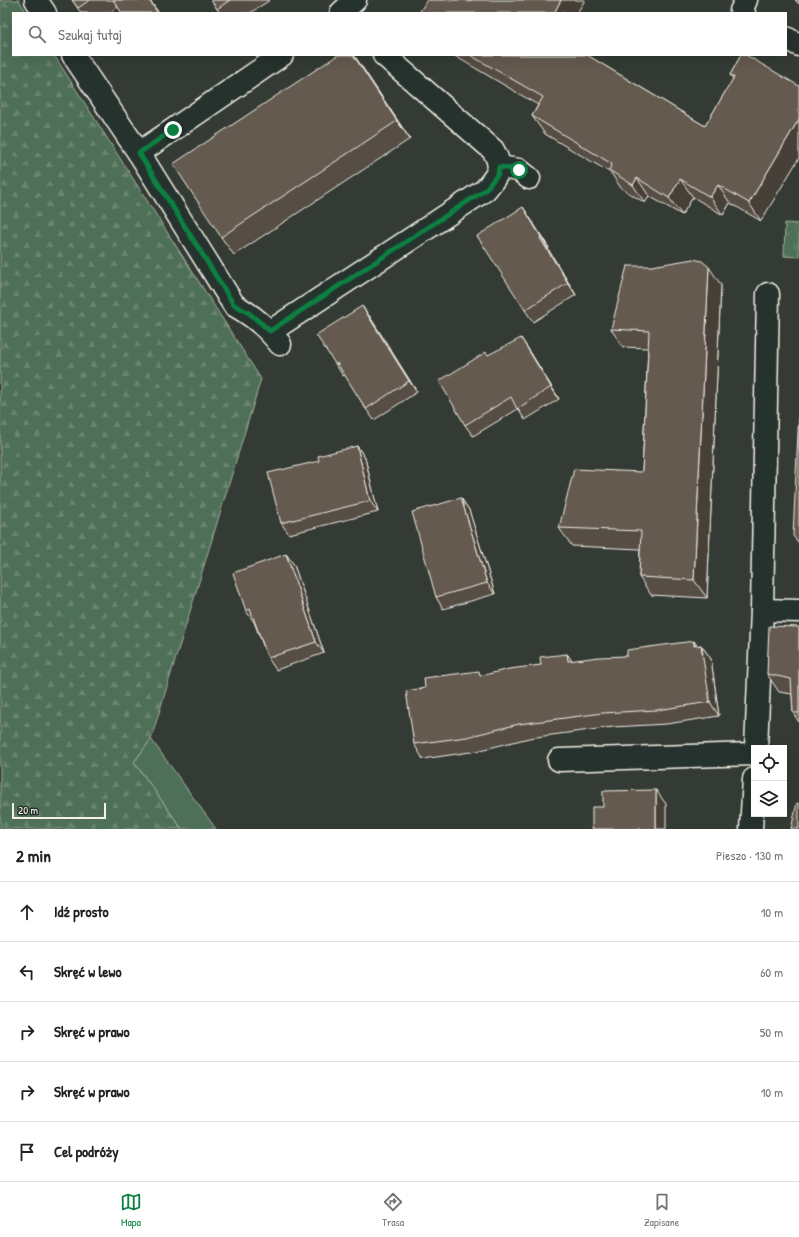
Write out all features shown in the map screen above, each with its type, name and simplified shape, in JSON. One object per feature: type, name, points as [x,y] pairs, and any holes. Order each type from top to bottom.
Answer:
[{"type":"street","points":[[36,0],[44,12]]},
{"type":"street","points":[[342,12],[355,0]]},
{"type":"street","points":[[742,12],[741,11],[746,0]]},
{"type":"street","points":[[787,39],[799,45]]},
{"type":"street","points":[[74,56],[139,153],[234,305],[249,313],[275,337],[485,190],[498,174],[500,161],[493,150],[385,56]]},
{"type":"street","points":[[139,153],[281,56]]},
{"type":"street","points":[[499,167],[519,170],[529,178]]},
{"type":"street","points":[[756,745],[762,610],[768,294]]},
{"type":"street","points":[[762,610],[799,612]]},
{"type":"street","points":[[559,760],[751,754]]},
{"type":"street","points":[[751,829],[754,781]]},
{"type":"green space","points":[[0,0],[19,0],[26,12],[12,12],[12,56],[55,56],[261,379],[151,739],[134,762],[182,829],[0,829]]},
{"type":"green space","points":[[785,223],[799,224],[799,257],[784,256]]},
{"type":"green space","points":[[151,739],[216,829],[182,829],[134,762]]},
{"type":"building","points":[[72,0],[90,0],[78,8]]},
{"type":"building","points":[[113,0],[149,0],[157,12],[121,12]]},
{"type":"building","points":[[211,0],[230,0],[217,9]]},
{"type":"building","points":[[427,0],[465,0],[469,2],[471,0],[561,0],[555,12],[420,12]]},
{"type":"building","points":[[336,56],[354,56],[397,121],[221,237],[173,164]]},
{"type":"building","points":[[472,56],[589,56],[705,126],[734,77],[730,75],[740,56],[748,56],[799,86],[799,119],[749,203],[718,185],[710,197],[680,179],[669,198],[637,178],[633,185],[609,170],[612,164],[532,116],[543,97]]},
{"type":"building","points":[[523,207],[568,283],[525,310],[477,236]]},
{"type":"building","points":[[693,259],[702,261],[709,267],[694,580],[639,577],[641,531],[559,528],[574,469],[642,472],[649,331],[611,329],[627,266],[652,266]]},
{"type":"building","points":[[362,306],[409,381],[366,409],[337,363],[336,365],[316,335]]},
{"type":"building","points":[[521,338],[551,387],[517,409],[511,397],[465,425],[439,381],[486,352],[488,355]]},
{"type":"building","points":[[799,412],[799,543],[793,536]]},
{"type":"building","points":[[357,446],[370,501],[281,523],[268,473],[319,461],[318,456]]},
{"type":"building","points":[[461,498],[487,583],[436,597],[412,512]]},
{"type":"building","points":[[286,554],[316,642],[268,658],[250,609],[246,611],[233,573]]},
{"type":"building","points":[[769,626],[799,627],[799,713],[793,713],[791,679],[767,674]]},
{"type":"building","points":[[694,641],[694,646],[701,645],[710,702],[657,710],[603,713],[519,724],[467,737],[414,744],[406,691],[425,688],[424,678],[479,671],[480,676],[509,669],[541,665],[540,657],[567,654],[568,661],[599,657],[627,656],[627,650]]},
{"type":"building","points":[[656,790],[656,829],[592,829],[592,807],[603,807],[603,791]]},
{"type":"building","points":[[797,803],[799,804],[799,829],[791,829]]},
{"type":"route","points":[[173,130],[139,153],[234,305],[249,313],[270,331],[485,190],[498,174],[499,167],[519,170]]}]
